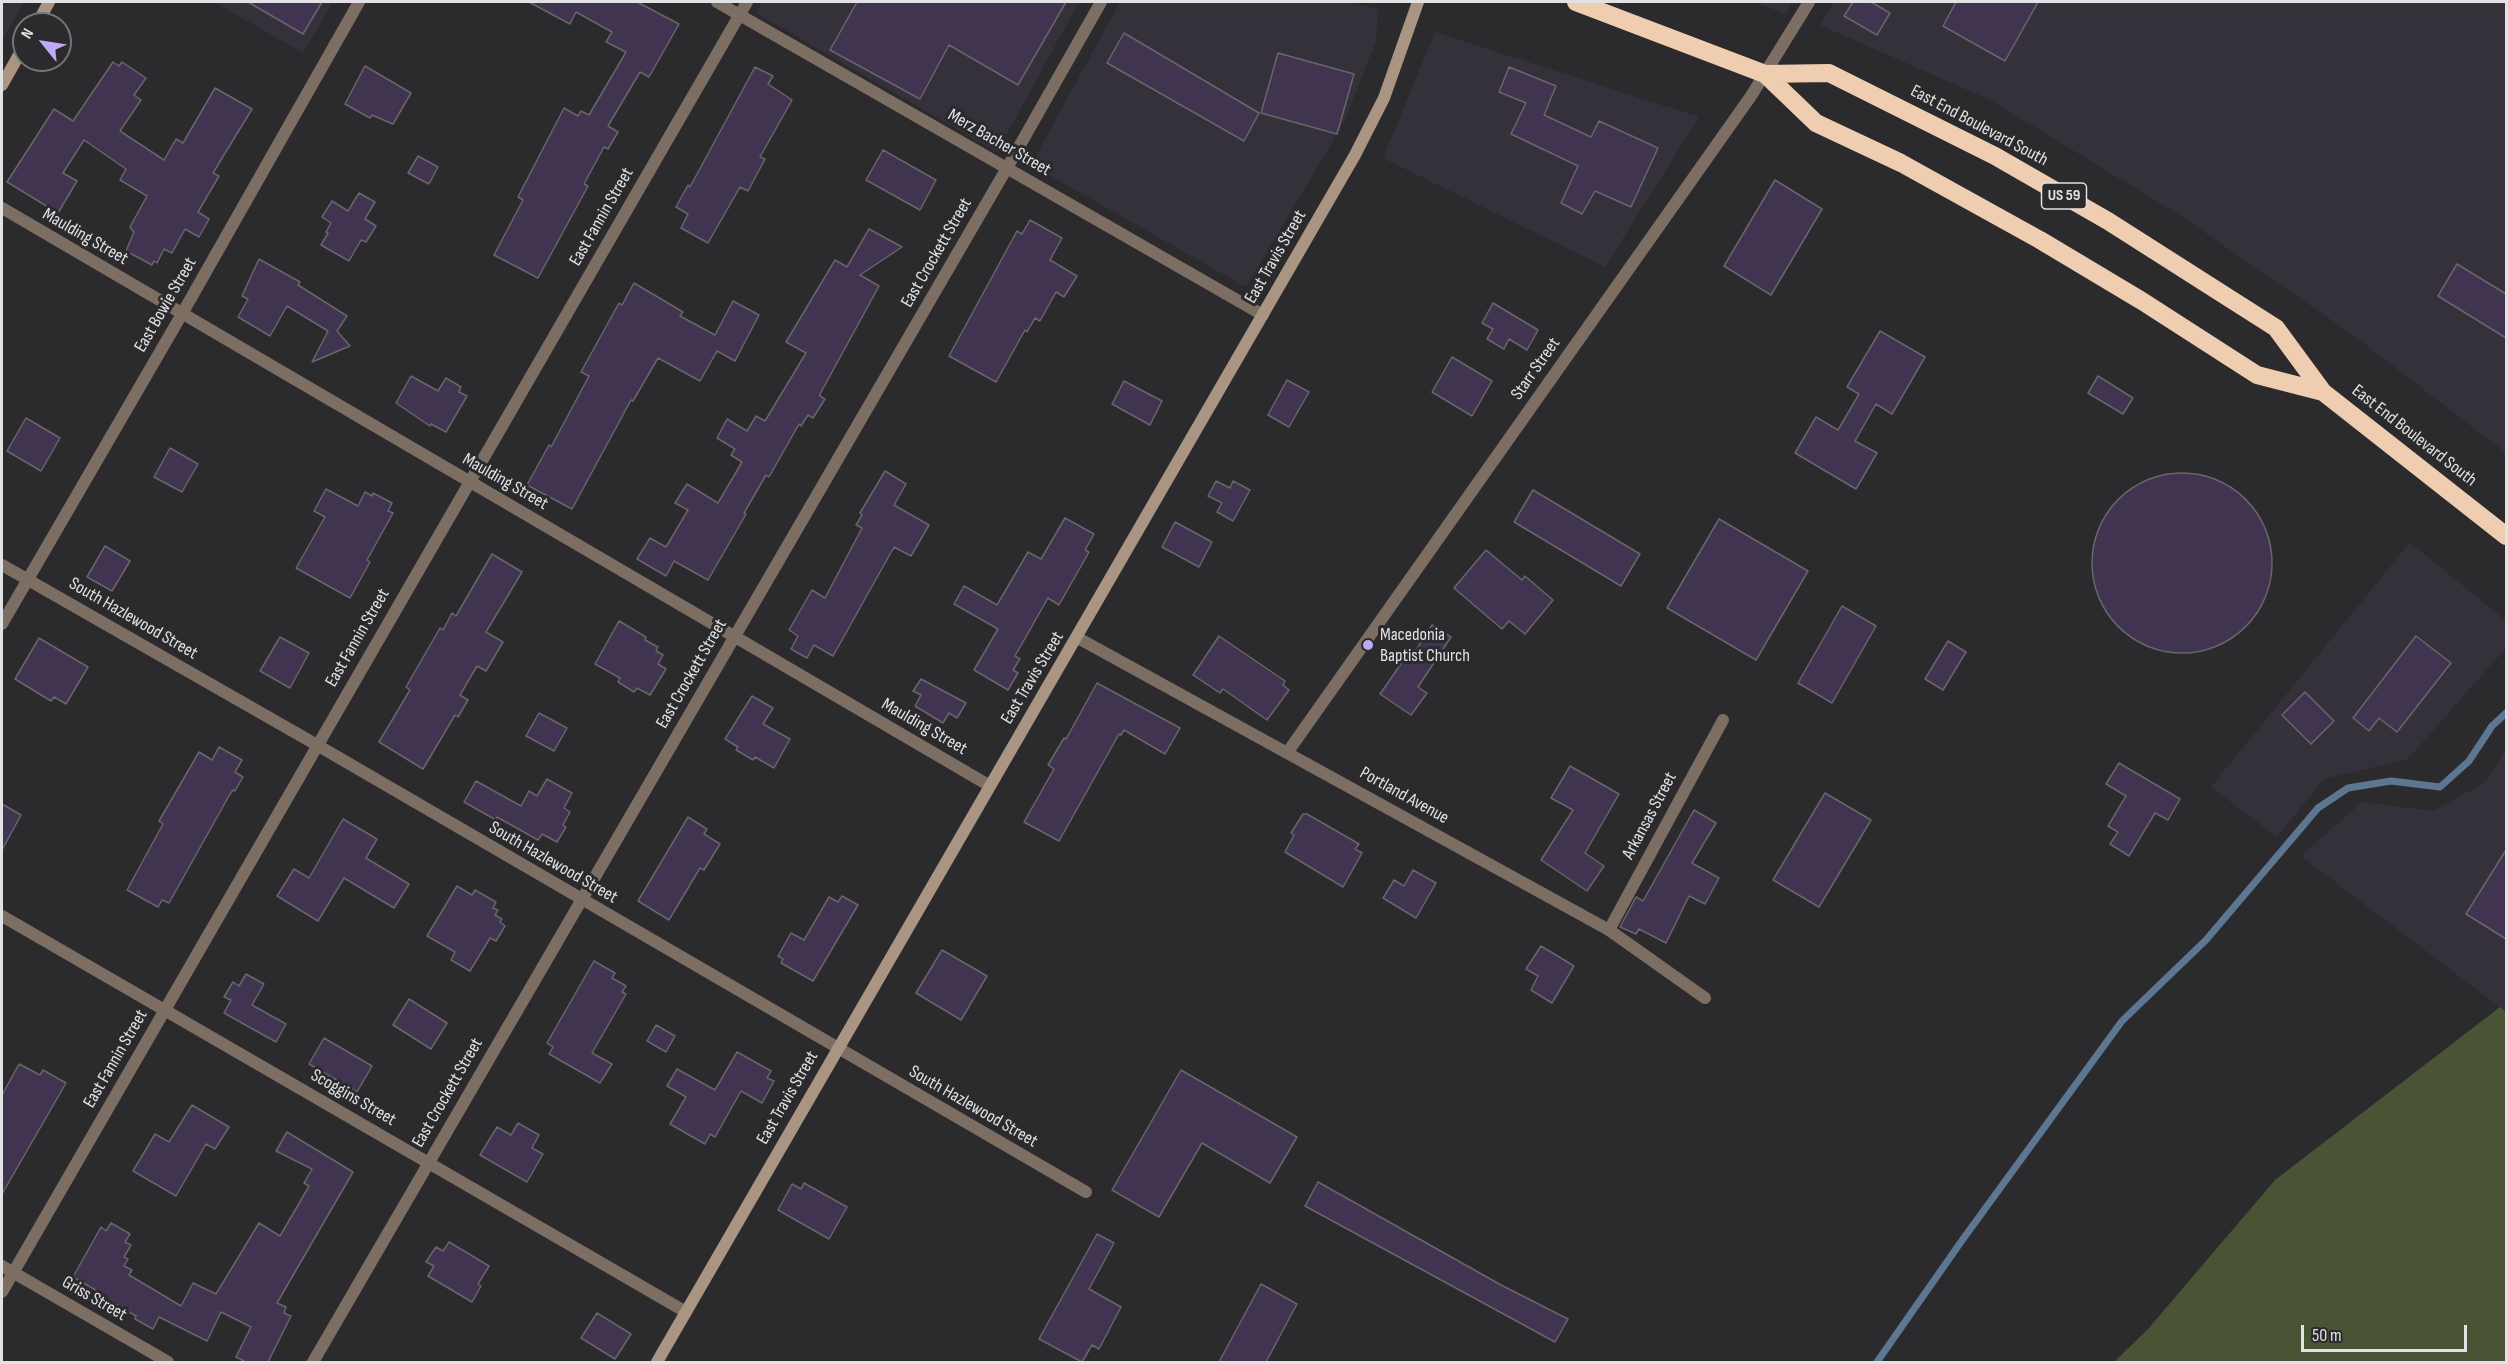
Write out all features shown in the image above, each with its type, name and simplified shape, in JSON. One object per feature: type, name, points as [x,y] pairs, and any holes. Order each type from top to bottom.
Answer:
[{"type":"highway","name":"East End Boulevard South","points":[[1576,2],[1764,74],[1829,73],[1955,135],[2047,185],[2276,328],[2323,392],[2506,536]]},
{"type":"highway","name":"East End Boulevard South","points":[[1764,74],[1816,123],[1901,163],[2030,234],[2142,301],[2257,375],[2323,392]]},
{"type":"street","name":"East Bowie Street","points":[[2,624],[182,314],[358,2]]},
{"type":"street","name":"Merz Bacher Street","points":[[717,2],[1263,315]]},
{"type":"street","name":"East Fannin Street","points":[[2,1292],[7,1269],[164,1010],[747,2]]},
{"type":"street","name":"East Crockett Street","points":[[313,1362],[1007,168],[1101,2]]},
{"type":"street","name":"East Travis Street","points":[[657,1362],[1078,638],[1370,128],[1394,73],[1418,2]]},
{"type":"street","name":"Starr Street","points":[[1287,753],[1764,74],[1809,2]]},
{"type":"street","points":[[2,85],[12,67]]},
{"type":"street","name":"Maulding Street","points":[[2,208],[990,786]]},
{"type":"street","name":"South Hazlewood Street","points":[[2,565],[317,745],[1086,1192]]},
{"type":"street","name":"Portland Avenue","points":[[1078,638],[1609,930],[1705,998]]},
{"type":"street","name":"Arkansas Street","points":[[1609,930],[1723,720]]},
{"type":"street","name":"Scoggins Street","points":[[2,916],[686,1312]]},
{"type":"street","name":"Griss Street","points":[[7,1269],[168,1362]]},
{"type":"shaded area","points":[[2,2],[24,2],[18,12],[12,12],[12,23],[2,41]]},
{"type":"shaded area","points":[[214,2],[333,2],[303,53]]},
{"type":"shaded area","points":[[762,2],[1079,2],[997,152],[756,13]]},
{"type":"shaded area","points":[[1120,2],[1351,2],[1378,9],[1376,41],[1344,122],[1246,287],[1031,165]]},
{"type":"shaded area","points":[[1753,2],[1793,2],[1786,14]]},
{"type":"shaded area","points":[[1834,2],[2506,2],[2506,453],[2353,335],[2178,214],[1990,100],[1820,25]]},
{"type":"shaded area","points":[[1435,32],[1699,117],[1605,267],[1383,158]]},
{"type":"shaded area","points":[[2410,542],[2506,621],[2506,648],[2408,759],[2324,779],[2277,837],[2211,787]]},
{"type":"shaded area","points":[[2506,749],[2506,1012],[2301,856],[2362,802],[2433,811],[2486,782]]},
{"type":"green space","points":[[2500,1007],[2506,1012],[2506,1362],[2114,1362],[2148,1329],[2275,1180]]},
{"type":"building","points":[[248,2],[322,2],[303,34]]},
{"type":"building","points":[[529,2],[637,2],[679,24],[649,77],[640,72],[608,126],[618,132],[608,149],[604,147],[584,184],[588,186],[538,278],[494,255],[523,200],[518,197],[564,108],[578,116],[581,111],[589,115],[626,52],[606,42],[612,32],[576,12],[570,24]]},
{"type":"building","points":[[857,2],[1066,2],[1018,85],[949,45],[920,99],[830,50]]},
{"type":"building","points":[[1853,2],[1871,2],[1890,13],[1877,35],[1844,16]]},
{"type":"building","points":[[1956,2],[2038,2],[2005,61],[1943,26]]},
{"type":"building","points":[[1124,33],[1259,113],[1244,141],[1107,63]]},
{"type":"building","points":[[1278,53],[1354,74],[1337,134],[1261,113]]},
{"type":"building","points":[[113,62],[119,66],[122,62],[146,78],[134,95],[141,100],[120,131],[164,160],[176,139],[183,143],[215,88],[252,109],[213,173],[219,176],[198,212],[209,219],[199,237],[185,229],[172,253],[164,249],[157,263],[154,261],[152,265],[126,251],[134,232],[130,227],[147,196],[120,180],[126,169],[84,140],[63,173],[77,181],[58,213],[7,182],[54,109],[73,121]]},
{"type":"building","points":[[365,66],[411,93],[393,124],[372,115],[370,118],[345,104]]},
{"type":"building","points":[[755,67],[773,76],[768,84],[792,100],[760,157],[765,159],[748,191],[740,187],[708,243],[681,228],[688,214],[676,207],[688,185],[690,187]]},
{"type":"building","points":[[1509,67],[1556,86],[1544,115],[1591,137],[1599,121],[1658,148],[1631,207],[1595,191],[1582,214],[1561,203],[1578,166],[1511,134],[1526,103],[1499,92]]},
{"type":"building","points":[[883,150],[936,180],[920,210],[866,180]]},
{"type":"building","points":[[418,156],[438,167],[429,184],[408,173]]},
{"type":"building","points":[[1775,180],[1822,209],[1771,295],[1724,266]]},
{"type":"building","points":[[359,193],[375,202],[365,219],[376,226],[366,242],[361,240],[349,261],[321,245],[331,223],[322,217],[332,201],[348,211]]},
{"type":"building","points":[[1030,220],[1062,238],[1050,260],[1077,276],[1064,297],[1056,292],[1040,321],[1035,318],[1027,332],[1025,330],[996,382],[949,356],[1017,231],[1022,234]]},
{"type":"building","points":[[869,229],[902,247],[860,275],[879,286],[820,394],[825,399],[813,418],[808,415],[801,426],[799,424],[769,477],[766,475],[708,580],[674,561],[666,576],[637,559],[650,538],[666,547],[688,510],[675,503],[687,484],[718,503],[742,462],[731,455],[735,449],[717,438],[727,419],[747,431],[756,416],[765,421],[806,353],[786,342],[835,260],[847,267]]},
{"type":"building","points":[[259,259],[300,282],[298,285],[347,316],[337,331],[350,346],[312,362],[328,331],[287,306],[270,336],[238,317],[248,299],[242,296]]},
{"type":"building","points":[[2457,264],[2506,294],[2506,338],[2438,296]]},
{"type":"building","points":[[634,283],[683,312],[680,316],[715,335],[733,301],[759,315],[735,361],[717,351],[700,381],[658,358],[633,401],[631,400],[572,509],[527,485],[549,445],[551,447],[589,376],[581,372],[619,303],[622,305]]},
{"type":"building","points":[[1493,303],[1538,330],[1527,350],[1509,339],[1504,349],[1487,339],[1493,329],[1482,323]]},
{"type":"building","points":[[1880,331],[1925,357],[1892,414],[1876,404],[1855,441],[1877,453],[1856,489],[1795,453],[1816,417],[1838,430],[1859,394],[1847,387]]},
{"type":"building","points":[[1452,357],[1492,381],[1472,416],[1432,392]]},
{"type":"building","points":[[411,376],[438,391],[446,378],[461,387],[459,392],[467,396],[446,432],[431,424],[430,426],[396,403]]},
{"type":"building","points":[[2098,376],[2133,398],[2123,414],[2088,393]]},
{"type":"building","points":[[1287,380],[1309,392],[1289,427],[1268,415]]},
{"type":"building","points":[[1124,381],[1162,401],[1150,425],[1112,404]]},
{"type":"building","points":[[26,418],[60,438],[41,471],[7,451]]},
{"type":"building","points":[[170,448],[198,464],[182,492],[154,477]]},
{"type":"building","points":[[885,471],[906,484],[894,505],[929,525],[911,556],[894,547],[833,656],[814,645],[807,658],[791,649],[798,636],[789,630],[812,590],[825,598],[862,528],[856,525],[862,515],[860,513]]},
{"type":"building","points":[[2182,473],[2216,480],[2232,488],[2246,499],[2257,513],[2265,529],[2272,563],[2265,597],[2257,613],[2246,627],[2232,638],[2216,646],[2182,653],[2148,646],[2132,638],[2118,627],[2107,613],[2099,597],[2092,563],[2099,529],[2107,513],[2118,499],[2132,488],[2148,480]]},
{"type":"building","points":[[1216,481],[1230,488],[1233,481],[1250,490],[1233,521],[1217,512],[1222,503],[1208,496]]},
{"type":"building","points":[[326,489],[358,506],[365,492],[372,496],[373,493],[392,503],[388,511],[393,513],[367,560],[370,562],[350,598],[296,568],[325,517],[314,511]]},
{"type":"building","points":[[1533,490],[1640,554],[1621,586],[1514,522]]},
{"type":"building","points":[[1065,518],[1094,534],[1085,550],[1089,552],[1059,605],[1048,598],[1015,656],[1020,659],[1013,670],[1018,673],[1008,690],[974,670],[998,629],[954,604],[964,586],[997,605],[1028,552],[1041,559]]},
{"type":"building","points":[[1719,519],[1808,571],[1756,660],[1667,608]]},
{"type":"building","points":[[1175,522],[1212,542],[1199,567],[1162,547]]},
{"type":"building","points":[[105,546],[130,561],[112,591],[87,577]]},
{"type":"building","points":[[1486,550],[1522,580],[1525,576],[1553,600],[1525,634],[1509,621],[1502,629],[1454,588]]},
{"type":"building","points":[[492,554],[522,572],[486,632],[503,642],[486,671],[477,666],[460,695],[468,700],[458,717],[455,715],[423,769],[379,742],[410,690],[406,687],[440,628],[443,630],[452,613],[456,616]]},
{"type":"building","points":[[1842,606],[1876,626],[1832,703],[1798,683]]},
{"type":"building","points":[[619,621],[646,637],[645,640],[658,647],[656,651],[663,655],[658,664],[666,669],[650,695],[637,688],[634,692],[618,682],[620,678],[595,664]]},
{"type":"building","points":[[1432,625],[1451,637],[1418,687],[1427,693],[1411,715],[1380,694],[1410,651],[1414,653]]},
{"type":"building","points":[[1219,636],[1285,681],[1283,685],[1289,690],[1267,720],[1223,689],[1220,693],[1193,675]]},
{"type":"building","points":[[2416,636],[2451,663],[2397,732],[2379,718],[2369,731],[2353,718]]},
{"type":"building","points":[[280,637],[309,653],[290,688],[260,671]]},
{"type":"building","points":[[39,638],[88,667],[66,704],[54,697],[51,701],[15,679]]},
{"type":"building","points":[[1948,641],[1966,652],[1943,690],[1925,679]]},
{"type":"building","points":[[921,679],[966,703],[957,718],[949,713],[943,723],[915,706],[921,695],[913,691]]},
{"type":"building","points":[[1097,683],[1180,728],[1165,754],[1124,730],[1121,735],[1119,734],[1059,841],[1024,822],[1054,769],[1048,765],[1064,738],[1066,739]]},
{"type":"building","points":[[2305,692],[2334,721],[2311,744],[2282,715]]},
{"type":"building","points":[[752,696],[773,708],[763,724],[790,739],[774,768],[755,757],[753,760],[736,750],[738,747],[725,739]]},
{"type":"building","points":[[539,713],[567,728],[554,751],[526,736]]},
{"type":"building","points":[[219,747],[242,760],[235,772],[243,777],[235,791],[233,790],[230,794],[169,903],[162,900],[158,907],[127,890],[163,824],[159,821],[199,752],[212,760]]},
{"type":"building","points":[[2119,763],[2180,799],[2168,820],[2155,813],[2129,856],[2110,844],[2118,832],[2108,826],[2126,796],[2106,784]]},
{"type":"building","points":[[1570,766],[1619,794],[1585,853],[1604,866],[1587,891],[1541,860],[1573,810],[1551,798]]},
{"type":"building","points":[[547,779],[572,793],[564,808],[570,812],[563,825],[566,827],[557,842],[542,834],[538,840],[464,802],[476,781],[521,806],[529,791],[537,796]]},
{"type":"building","points":[[1825,793],[1871,820],[1819,907],[1773,880]]},
{"type":"building","points":[[2,804],[21,815],[2,850]]},
{"type":"building","points":[[1694,810],[1716,823],[1692,863],[1719,878],[1705,904],[1689,896],[1666,943],[1639,929],[1636,934],[1620,927],[1636,897],[1643,901]]},
{"type":"building","points":[[1303,814],[1307,814],[1359,844],[1355,849],[1362,853],[1343,887],[1285,852],[1294,835],[1291,833]]},
{"type":"building","points":[[688,817],[707,829],[704,834],[720,844],[704,870],[700,868],[669,920],[638,901]]},
{"type":"building","points":[[343,819],[377,839],[366,858],[409,884],[394,908],[344,878],[318,921],[277,896],[294,869],[309,878]]},
{"type":"building","points":[[2506,850],[2506,939],[2466,914]]},
{"type":"building","points":[[1413,870],[1436,883],[1416,918],[1383,898],[1394,880],[1404,886]]},
{"type":"building","points":[[457,886],[472,895],[475,890],[496,902],[493,908],[498,910],[495,915],[502,919],[500,922],[505,926],[496,941],[490,938],[470,971],[451,960],[455,952],[427,936]]},
{"type":"building","points":[[842,896],[858,905],[813,981],[781,963],[783,959],[778,956],[791,933],[804,940],[829,897],[838,902]]},
{"type":"building","points":[[1541,946],[1574,966],[1552,1003],[1531,990],[1538,976],[1526,969]]},
{"type":"building","points":[[942,950],[987,976],[961,1020],[916,993]]},
{"type":"building","points":[[594,961],[615,973],[612,978],[626,986],[622,992],[626,994],[592,1053],[612,1064],[600,1083],[549,1054],[553,1047],[547,1043]]},
{"type":"building","points":[[246,974],[264,984],[252,1005],[286,1024],[276,1042],[224,1013],[231,1000],[224,997],[233,982],[239,986]]},
{"type":"building","points":[[409,999],[447,1023],[431,1049],[393,1025]]},
{"type":"building","points":[[656,1025],[675,1036],[666,1052],[647,1041]]},
{"type":"building","points":[[324,1038],[372,1066],[357,1092],[309,1064]]},
{"type":"building","points":[[737,1052],[771,1071],[767,1078],[774,1081],[762,1103],[741,1091],[715,1137],[710,1134],[705,1144],[670,1124],[686,1097],[667,1086],[677,1069],[715,1090]]},
{"type":"building","points":[[19,1064],[40,1075],[43,1070],[66,1083],[2,1194],[2,1095]]},
{"type":"building","points":[[1181,1070],[1297,1137],[1270,1183],[1202,1143],[1159,1217],[1112,1190]]},
{"type":"building","points":[[192,1105],[229,1127],[215,1149],[206,1144],[176,1196],[133,1171],[155,1134],[169,1142]]},
{"type":"building","points":[[518,1123],[539,1135],[532,1148],[543,1154],[527,1182],[480,1155],[497,1127],[511,1135]]},
{"type":"building","points":[[287,1132],[353,1172],[277,1303],[286,1307],[284,1313],[291,1316],[268,1362],[246,1362],[236,1357],[251,1327],[221,1312],[207,1341],[159,1317],[153,1329],[73,1277],[101,1227],[106,1231],[111,1223],[130,1234],[125,1242],[131,1245],[124,1257],[128,1259],[124,1266],[132,1270],[129,1275],[181,1306],[193,1283],[216,1294],[259,1223],[280,1236],[309,1186],[304,1183],[312,1169],[276,1151]]},
{"type":"building","points":[[1318,1182],[1501,1285],[1568,1319],[1555,1342],[1305,1206]]},
{"type":"building","points":[[804,1183],[847,1207],[829,1239],[778,1210],[792,1184],[801,1189]]},
{"type":"building","points":[[1097,1234],[1114,1243],[1089,1289],[1121,1307],[1099,1349],[1092,1345],[1082,1362],[1039,1339]]},
{"type":"building","points":[[449,1242],[489,1266],[478,1284],[481,1286],[472,1302],[428,1276],[434,1266],[426,1262],[436,1247],[443,1251]]},
{"type":"building","points":[[1261,1284],[1297,1304],[1266,1362],[1219,1362]]},
{"type":"building","points":[[597,1313],[631,1334],[615,1359],[581,1338]]},
{"type":"waterway","points":[[1877,1362],[1963,1239],[2122,1021],[2206,940],[2318,808],[2348,788],[2391,781],[2440,787],[2469,761],[2492,726],[2506,713]]},
{"type":"place","name":"Macedonia Baptist Church","points":[[1368,645]]}]
